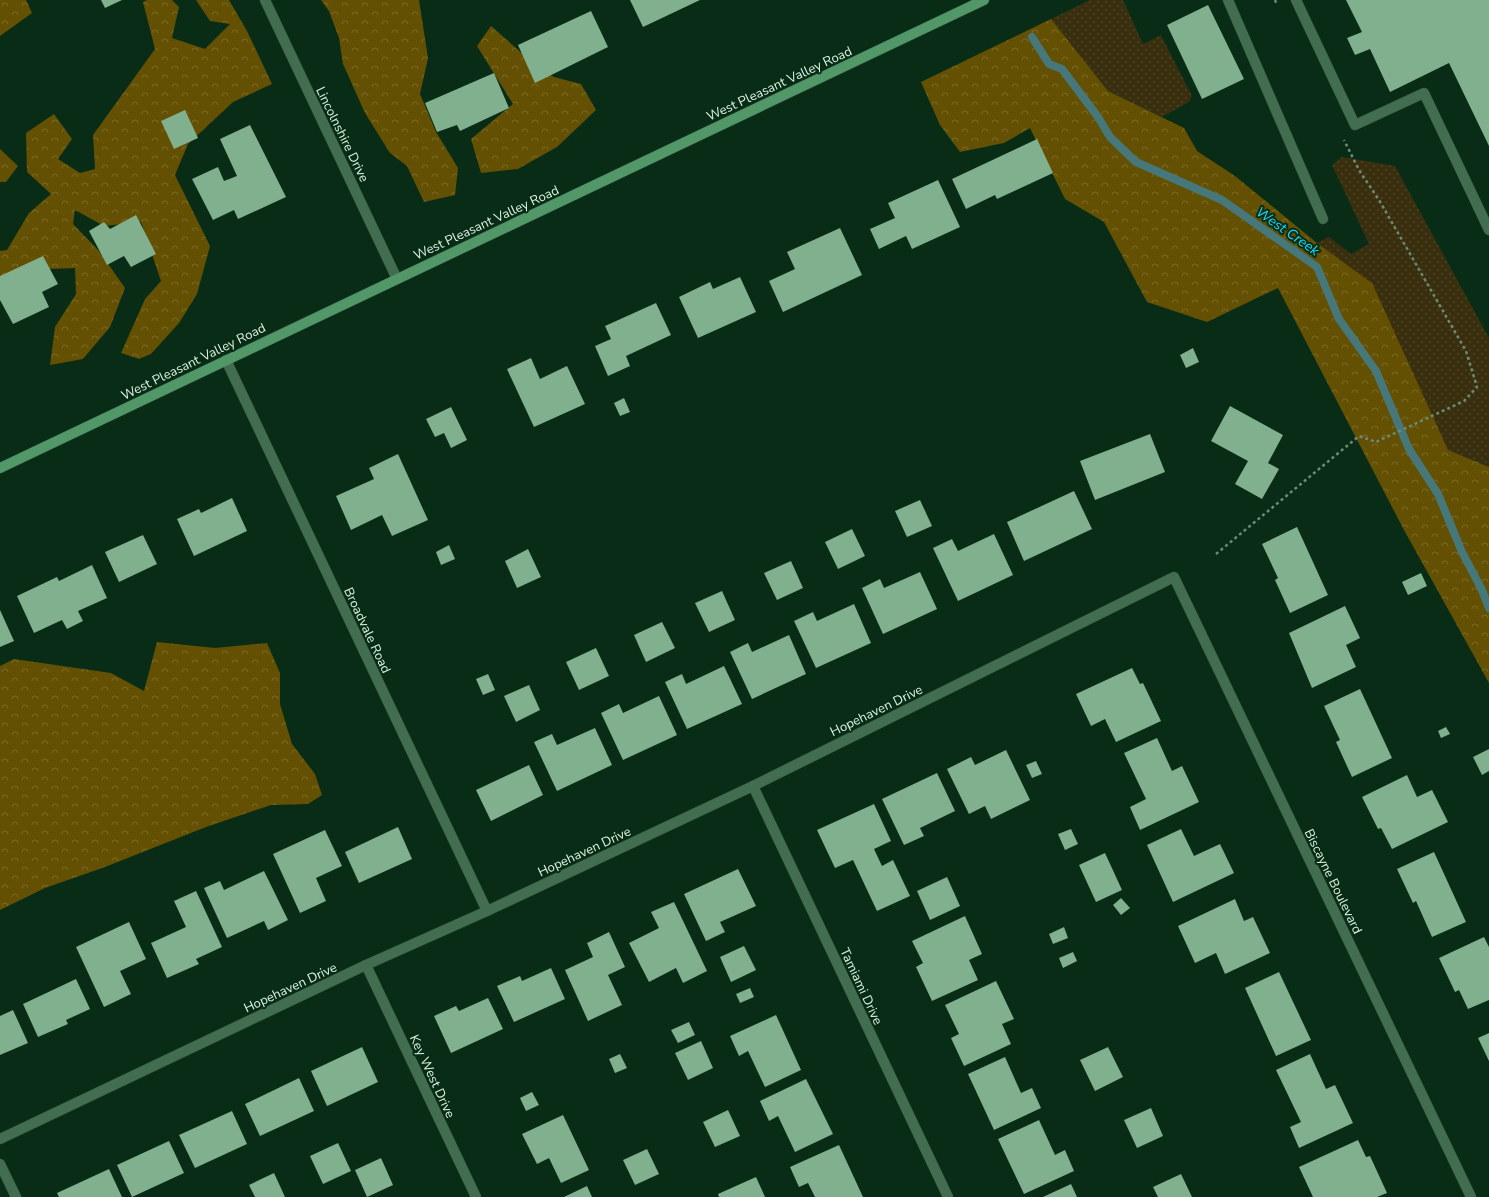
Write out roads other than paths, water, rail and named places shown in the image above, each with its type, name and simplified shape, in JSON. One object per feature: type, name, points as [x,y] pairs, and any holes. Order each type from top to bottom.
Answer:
[{"type":"main road","name":"West Pleasant Valley Road","points":[[0,468],[984,0]]},
{"type":"street","name":"Lincolnshire Drive","points":[[265,0],[397,278]]},
{"type":"street","points":[[1228,0],[1323,219]]},
{"type":"street","points":[[1296,0],[1355,125],[1424,93],[1489,230]]},
{"type":"street","name":"Broadvale Road","points":[[226,360],[487,911]]},
{"type":"street","name":"Hopehaven Drive","points":[[0,1139],[366,965],[487,911],[753,786],[1174,577]]},
{"type":"street","name":"Biscayne Boulevard","points":[[1174,577],[1471,1197]]},
{"type":"street","name":"Tamiami Drive","points":[[753,786],[948,1197]]},
{"type":"street","name":"Key West Drive","points":[[366,965],[476,1197]]},
{"type":"street","points":[[0,1164],[16,1197]]},
{"type":"waterway","name":"West Creek","points":[[1032,37],[1049,64],[1062,69],[1098,117],[1110,137],[1136,162],[1222,200],[1317,267],[1339,319],[1376,371],[1409,449],[1438,494],[1462,552],[1482,590],[1489,608]]}]
